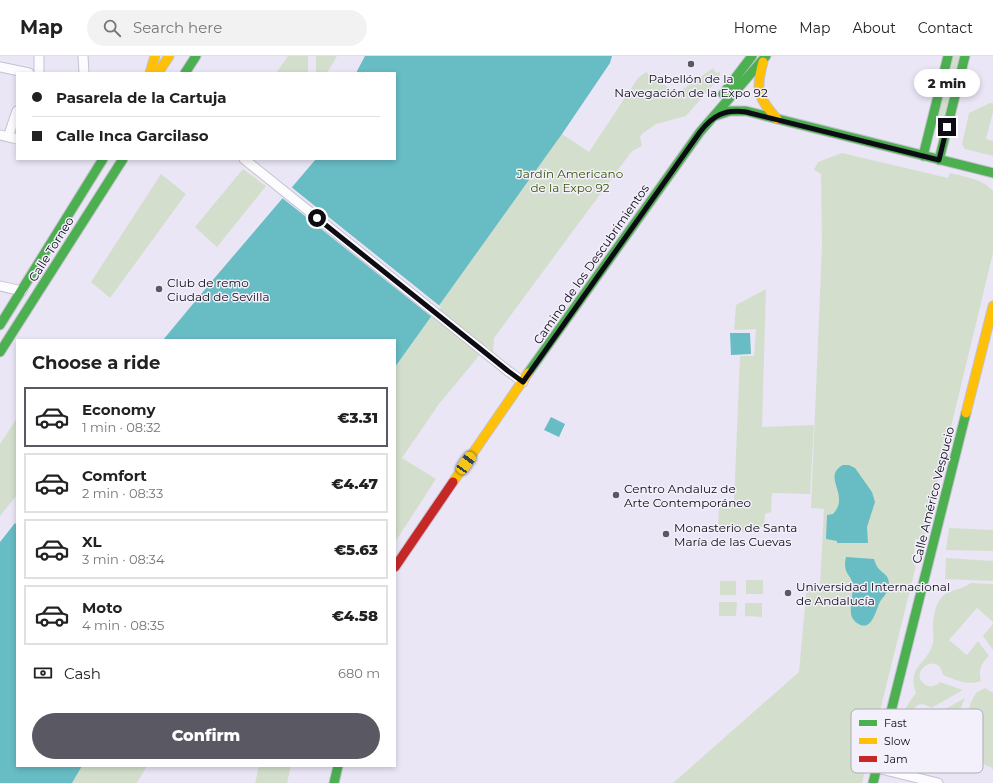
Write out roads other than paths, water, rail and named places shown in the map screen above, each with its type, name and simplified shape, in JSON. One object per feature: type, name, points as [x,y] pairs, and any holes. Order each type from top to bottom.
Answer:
[{"type":"street","points":[[39,56],[40,72]]},
{"type":"street","points":[[83,56],[84,72]]},
{"type":"street","points":[[150,72],[155,56]]},
{"type":"street","points":[[159,72],[170,56]]},
{"type":"street","points":[[179,72],[188,56]]},
{"type":"street","points":[[186,72],[196,56]]},
{"type":"street","name":"Camino de los Descubrimientos","points":[[715,116],[723,94],[752,56]]},
{"type":"street","points":[[924,156],[948,56]]},
{"type":"street","points":[[939,160],[965,56]]},
{"type":"street","points":[[764,58],[757,84],[758,94],[763,103],[777,119]]},
{"type":"street","name":"Camino de los Descubrimientos","points":[[396,565],[523,382],[700,132],[764,58]]},
{"type":"street","points":[[0,67],[24,72]]},
{"type":"street","points":[[715,116],[735,110],[777,119],[993,173]]},
{"type":"street","points":[[8,137],[16,114]]},
{"type":"street","name":"Calle Torneo","points":[[0,325],[100,160]]},
{"type":"street","name":"Calle Torneo","points":[[0,352],[122,160]]},
{"type":"street","points":[[245,160],[523,382]]},
{"type":"street","points":[[0,286],[22,291]]},
{"type":"street","name":"Calle Américo Vespucio","points":[[892,709],[993,306]]},
{"type":"street","points":[[334,783],[338,767]]},
{"type":"street","name":"Calle Américo Vespucio","points":[[873,783],[876,773]]},
{"type":"street","points":[[897,773],[938,783]]},
{"type":"water","points":[[365,56],[612,56],[610,63],[562,134],[396,366],[396,339],[164,339],[315,160],[396,160],[396,72],[357,72]]},
{"type":"water","points":[[730,333],[750,333],[751,354],[731,355]]},
{"type":"water","points":[[551,417],[565,424],[559,437],[544,430]]},
{"type":"water","points":[[843,465],[849,465],[855,468],[872,492],[875,502],[867,527],[868,543],[837,543],[837,541],[826,539],[827,515],[833,514],[838,507],[839,500],[835,475],[837,470]]},
{"type":"water","points":[[15,523],[16,767],[81,767],[72,783],[0,783],[0,542]]},
{"type":"water","points":[[846,557],[874,559],[878,568],[888,579],[888,591],[881,600],[873,618],[867,625],[857,623],[852,616],[851,607],[853,586],[845,567]]},
{"type":"place","name":"Pabellón de la Navegación de la Expo 92","points":[[691,64]]},
{"type":"place","name":"Club de remo Ciudad de Sevilla","points":[[159,289]]},
{"type":"place","name":"Centro Andaluz de Arte Contemporáneo","points":[[616,495]]},
{"type":"place","name":"Monasterio de Santa María de las Cuevas","points":[[666,534]]},
{"type":"place","name":"Universidad Internacional de Andalucía","points":[[788,593]]},
{"type":"park label","name":"Jardín Americano de la Expo 92","points":[[570,180]]}]
